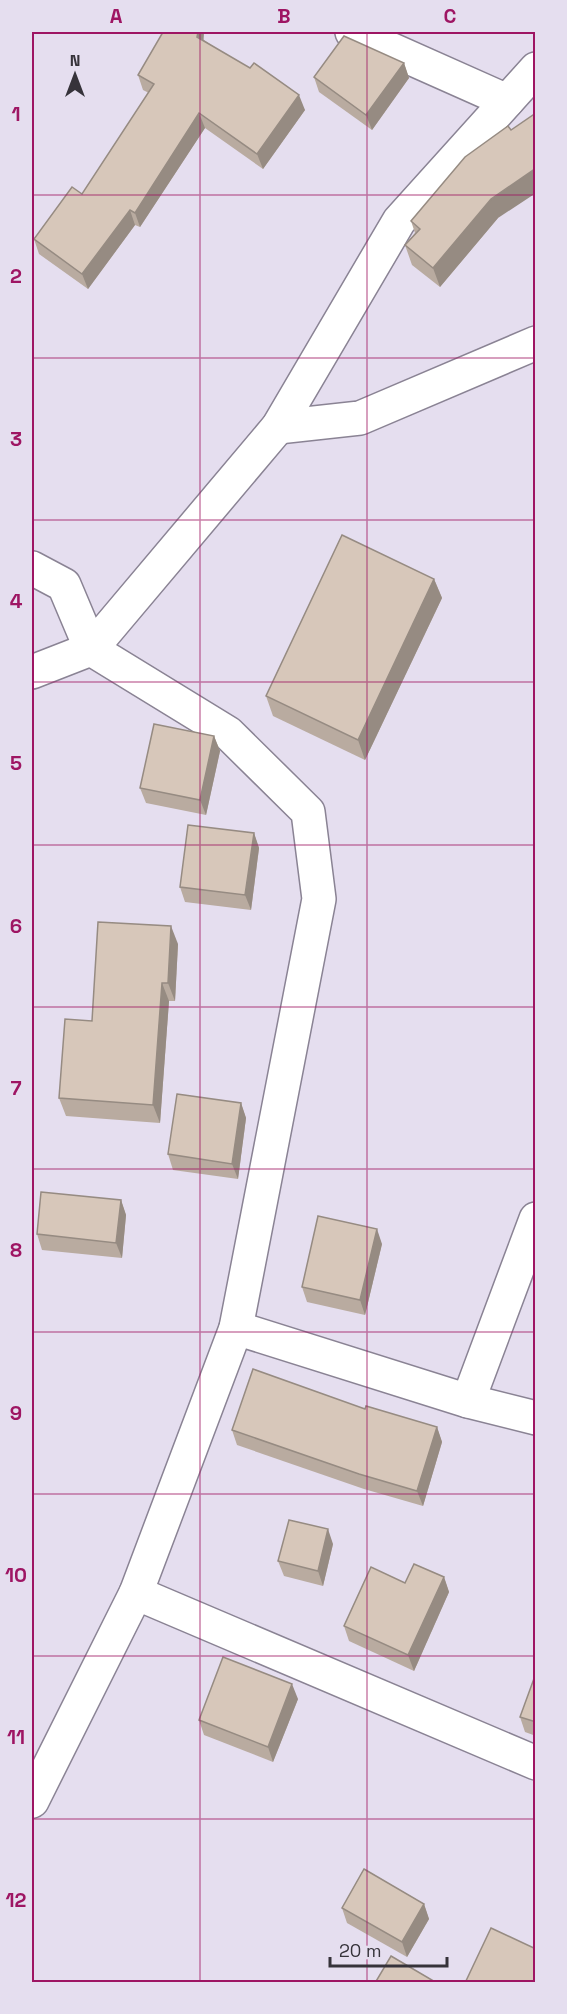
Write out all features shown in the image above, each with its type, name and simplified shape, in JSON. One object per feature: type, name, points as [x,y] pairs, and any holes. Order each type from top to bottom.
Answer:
[{"type":"street","points":[[352,32],[507,101]]},
{"type":"street","points":[[32,672],[91,649],[278,427],[399,221],[536,69]]},
{"type":"street","points":[[278,427],[360,418],[536,343]]},
{"type":"street","points":[[32,568],[64,585],[91,649],[228,733],[308,812],[320,899],[236,1328],[136,1593],[32,1801]]},
{"type":"street","points":[[468,1401],[536,1219]]},
{"type":"street","points":[[236,1328],[468,1401],[536,1418]]},
{"type":"street","points":[[136,1593],[536,1763]]},
{"type":"building","points":[[163,32],[198,32],[197,37],[250,68],[254,63],[299,95],[257,154],[199,113],[135,213],[130,210],[82,274],[34,239],[72,187],[82,194],[154,84],[138,75]]},
{"type":"building","points":[[344,36],[404,63],[366,115],[314,77]]},
{"type":"building","points":[[536,113],[536,168],[491,199],[433,268],[405,245],[420,229],[411,221],[465,157],[508,126],[511,130]]},
{"type":"building","points":[[342,535],[434,579],[358,740],[266,696]]},
{"type":"building","points":[[154,724],[214,736],[200,800],[140,788]]},
{"type":"building","points":[[188,825],[254,833],[245,895],[180,887]]},
{"type":"building","points":[[98,922],[171,926],[168,983],[162,983],[153,1105],[59,1098],[65,1019],[92,1021]]},
{"type":"building","points":[[177,1094],[241,1103],[232,1164],[168,1154]]},
{"type":"building","points":[[41,1192],[121,1200],[116,1243],[37,1234]]},
{"type":"building","points":[[318,1216],[377,1229],[360,1300],[302,1287]]},
{"type":"building","points":[[253,1369],[365,1409],[366,1406],[437,1427],[417,1491],[359,1474],[232,1430]]},
{"type":"building","points":[[289,1520],[328,1529],[318,1571],[278,1561]]},
{"type":"building","points":[[414,1564],[444,1577],[408,1655],[344,1626],[371,1567],[405,1583]]},
{"type":"building","points":[[223,1657],[292,1684],[268,1747],[199,1720]]},
{"type":"building","points":[[536,1673],[536,1722],[520,1717]]},
{"type":"building","points":[[364,1869],[424,1904],[402,1942],[342,1908]]},
{"type":"building","points":[[491,1928],[536,1949],[536,1983],[465,1983]]},
{"type":"building","points":[[391,1956],[437,1983],[375,1983]]}]
